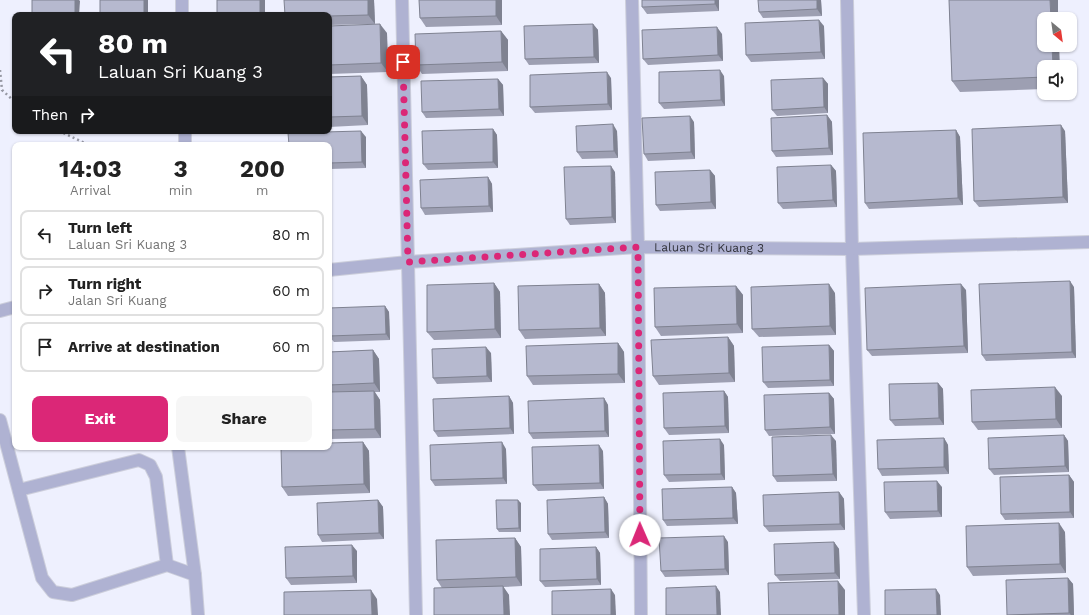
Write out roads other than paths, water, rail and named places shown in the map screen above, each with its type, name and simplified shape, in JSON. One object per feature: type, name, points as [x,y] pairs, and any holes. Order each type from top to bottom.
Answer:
[{"type":"street","points":[[182,0],[182,12]]},
{"type":"street","points":[[402,0],[416,615]]},
{"type":"street","points":[[632,0],[638,247],[641,615]]},
{"type":"street","points":[[847,0],[852,249],[864,615]]},
{"type":"street","name":"Laluan Sri Kuang 3","points":[[332,270],[408,262],[638,247],[852,249],[1089,242]]},
{"type":"street","points":[[0,311],[12,308]]},
{"type":"street","points":[[0,420],[42,578],[53,592],[72,595],[167,565],[195,575]]},
{"type":"street","points":[[178,450],[195,575],[198,615]]},
{"type":"street","points":[[19,490],[139,460],[150,465],[156,477],[167,565]]}]
